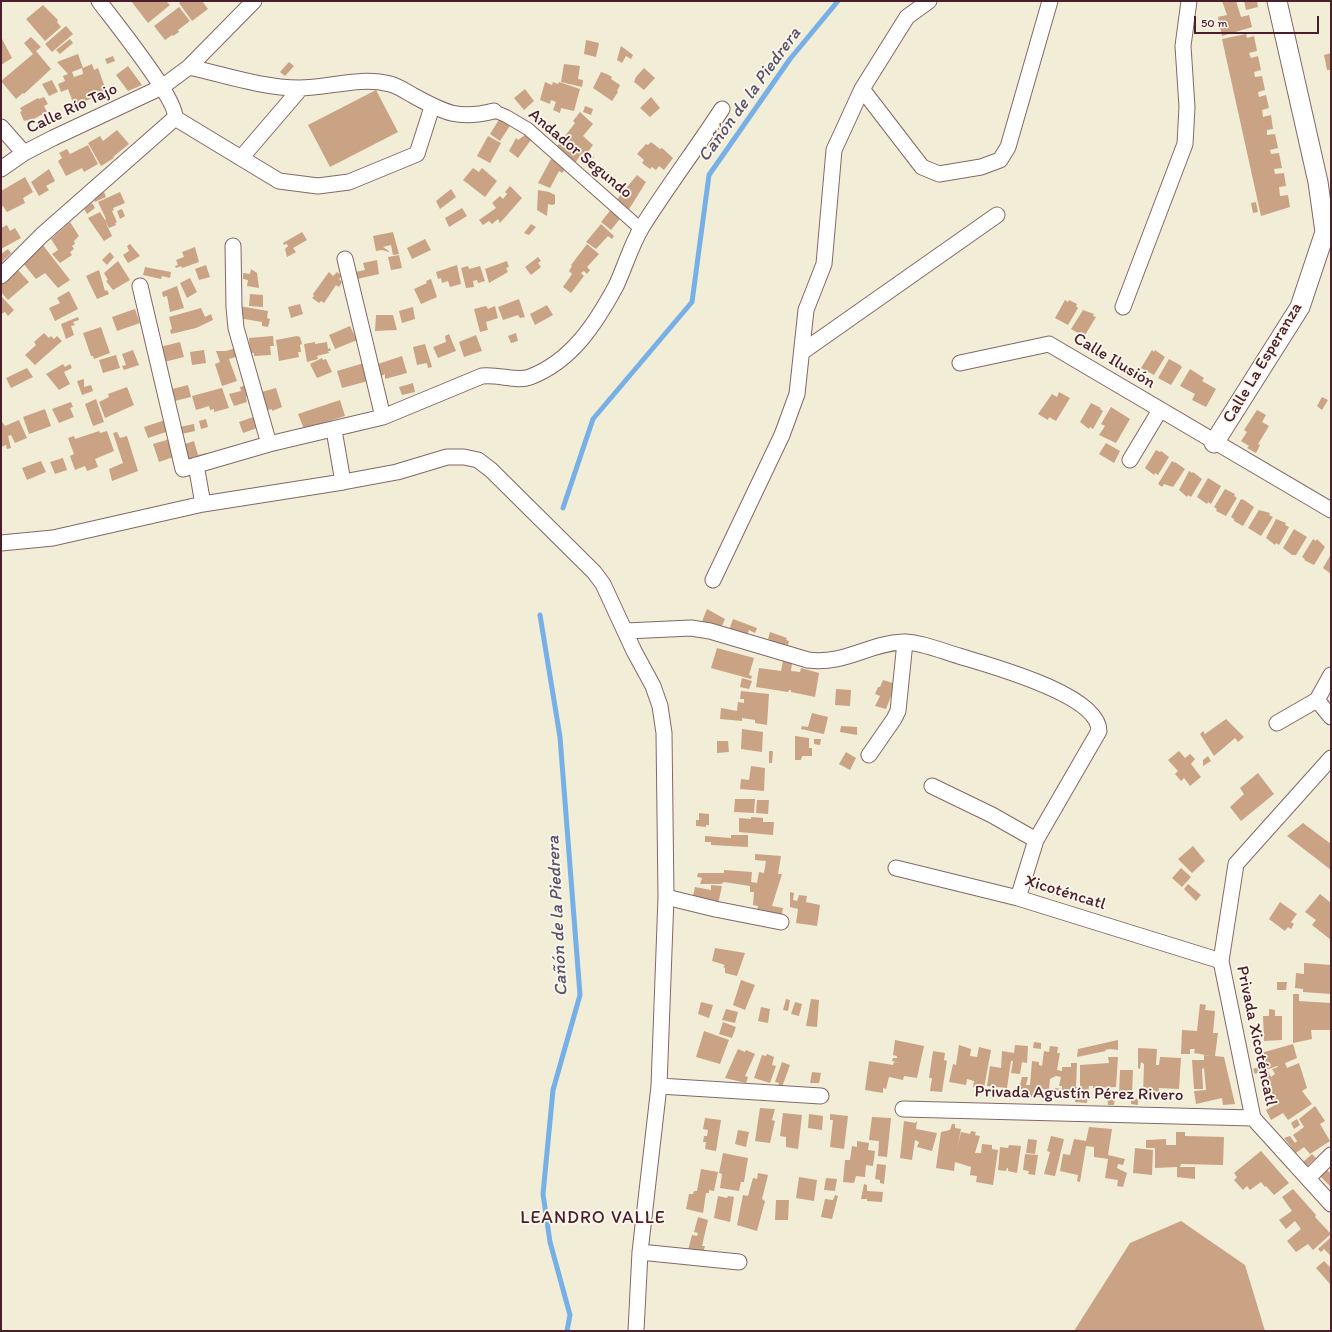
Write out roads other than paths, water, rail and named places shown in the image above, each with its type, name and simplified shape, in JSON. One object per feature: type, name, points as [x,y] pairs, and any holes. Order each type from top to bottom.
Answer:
[{"type":"street","points":[[1,276],[42,235],[173,120],[174,110],[162,87],[100,1]]},
{"type":"street","name":"Calle Río Tajo","points":[[1,169],[24,153],[162,87],[189,67],[254,1]]},
{"type":"street","points":[[713,580],[782,435],[797,394],[806,310],[824,264],[834,150],[862,89],[907,17],[929,1]]},
{"type":"street","points":[[862,89],[922,167],[939,174],[981,167],[1000,160],[1008,147],[1050,1]]},
{"type":"street","points":[[1123,307],[1185,144],[1187,107],[1183,46],[1189,1]]},
{"type":"street","name":"Calle La Esperanza","points":[[1214,443],[1300,307],[1325,232],[1318,182],[1277,1]]},
{"type":"street","points":[[189,67],[280,87],[301,88],[368,81],[390,84],[432,107],[451,114],[474,116],[494,111]]},
{"type":"street","points":[[241,158],[301,88]]},
{"type":"street","points":[[173,120],[279,181],[318,186],[349,182],[417,154],[432,107]]},
{"type":"street","points":[[140,286],[183,469],[269,444],[334,430],[383,417],[482,376],[494,374],[518,379],[530,377],[561,359],[574,349],[587,332],[615,286],[641,229],[722,109]]},
{"type":"street","name":"Andador Segundo","points":[[494,111],[528,129],[641,229]]},
{"type":"street","points":[[1,128],[24,153]]},
{"type":"street","points":[[802,352],[997,215]]},
{"type":"street","points":[[233,246],[234,307],[236,328],[269,444]]},
{"type":"street","points":[[345,259],[383,417]]},
{"type":"street","name":"Calle Ilusión","points":[[960,363],[1049,344],[1214,443],[1331,510]]},
{"type":"street","name":"Calle Ilusión","points":[[1130,460],[1160,410]]},
{"type":"street","points":[[334,430],[343,482]]},
{"type":"street","points":[[1,543],[53,538],[203,504],[397,472],[447,456],[478,460],[491,470],[594,572],[612,599],[634,651],[653,686],[660,706],[664,733],[666,897],[658,1086],[640,1252],[636,1331]]},
{"type":"street","points":[[196,465],[203,504]]},
{"type":"street","points":[[626,631],[691,628],[710,631],[808,660],[822,662],[835,661],[894,643],[916,643],[1024,675],[1046,685],[1075,702],[1095,719],[1099,726],[1099,731],[1036,840],[1018,898]]},
{"type":"street","points":[[869,755],[898,711],[905,642]]},
{"type":"street","points":[[1277,723],[1317,700],[1331,675]]},
{"type":"street","points":[[1317,700],[1331,717]]},
{"type":"street","name":"Privada Xicoténcatl","points":[[1253,1118],[1221,961],[1236,864],[1331,758]]},
{"type":"street","points":[[932,786],[992,815],[1036,840]]},
{"type":"street","name":"Xicoténcatl","points":[[896,868],[1018,898],[1221,961]]},
{"type":"street","points":[[666,897],[715,909],[781,922]]},
{"type":"street","points":[[658,1086],[821,1096]]},
{"type":"street","name":"Privada Agustín Pérez Rivero","points":[[903,1109],[1253,1118]]},
{"type":"street","points":[[1253,1118],[1331,1204]]},
{"type":"street","points":[[1308,1178],[1331,1155]]},
{"type":"street","points":[[640,1252],[739,1262]]},
{"type":"waterway","name":"Cañón de la Piedrera","points":[[563,508],[593,419],[692,302],[709,175],[790,59],[838,1]]},
{"type":"waterway","name":"Cañón de la Piedrera","points":[[540,615],[560,737],[580,995],[553,1090],[543,1194],[550,1242],[570,1315],[567,1331]]},
{"type":"district","name":"LEANDRO VALLE","points":[[593,1218]]}]
